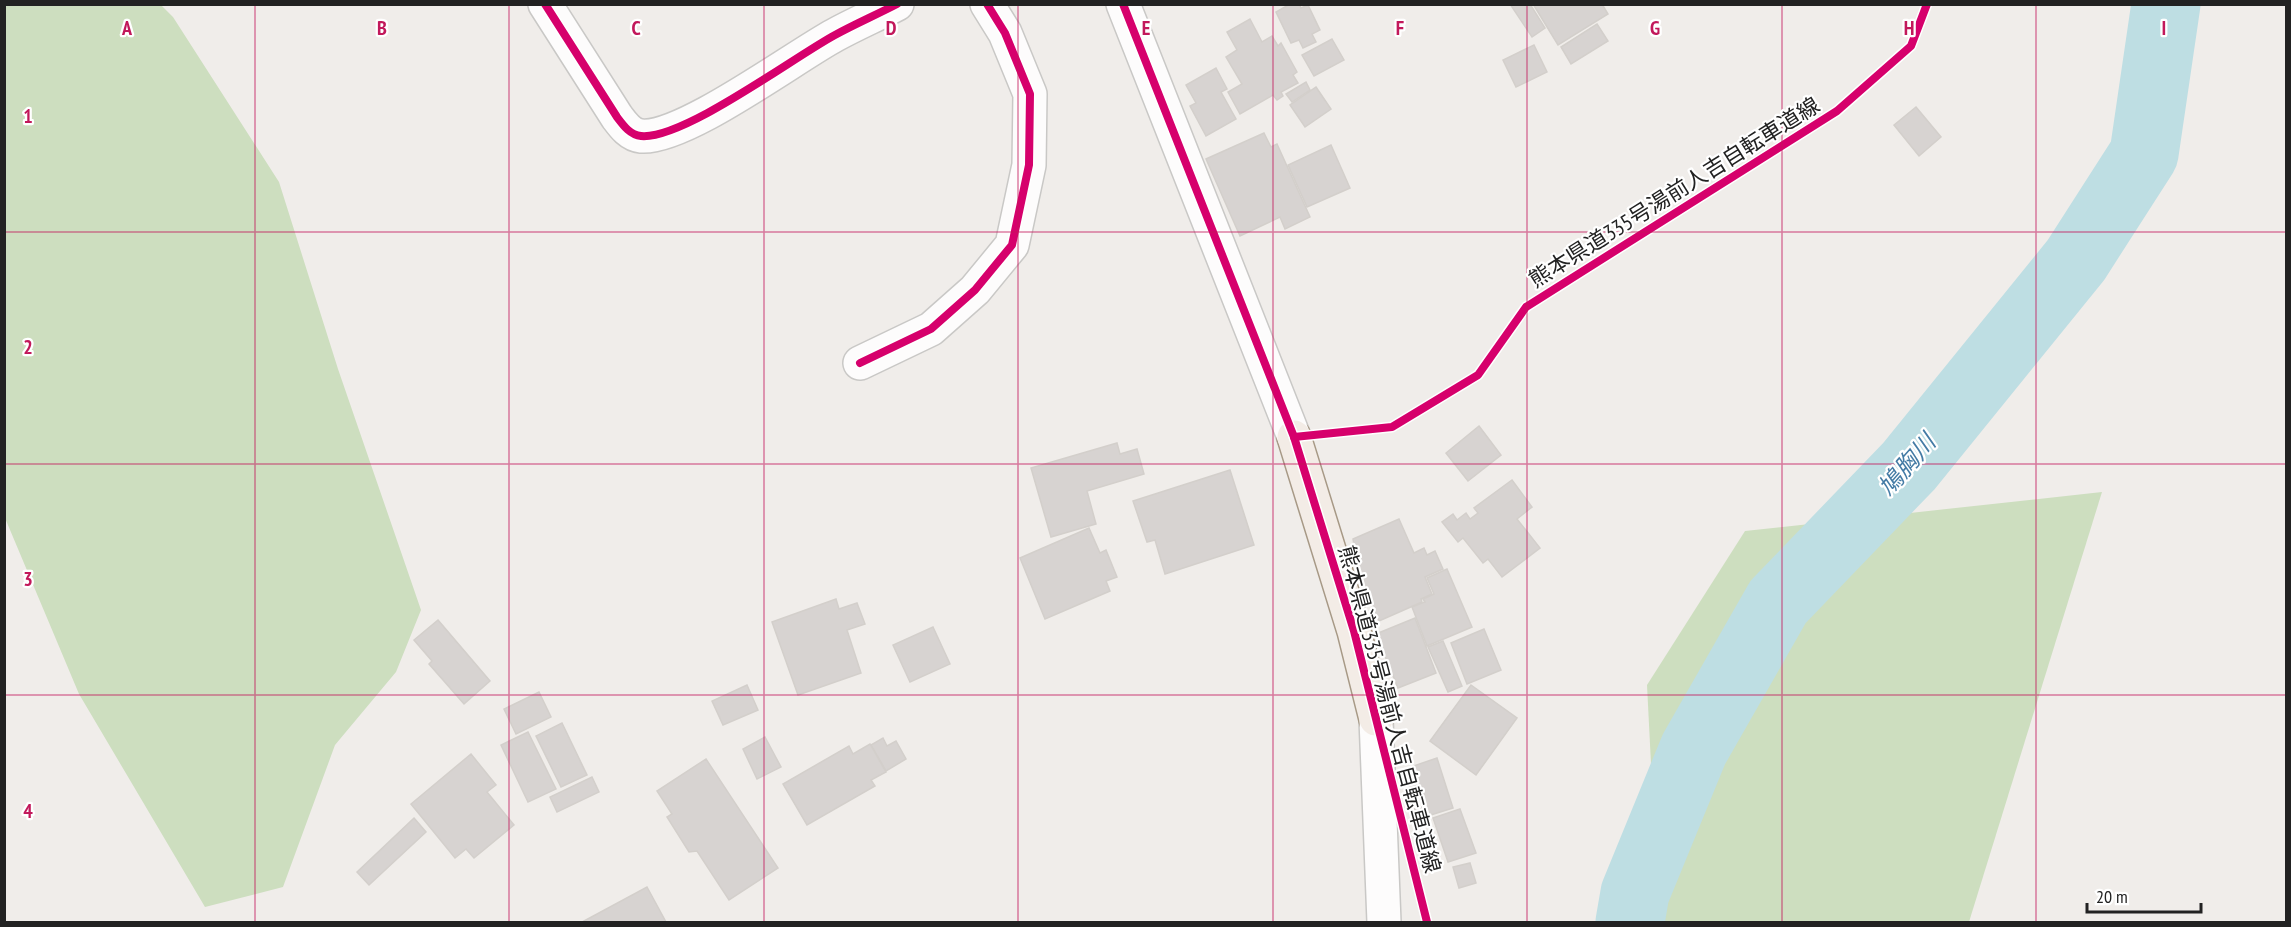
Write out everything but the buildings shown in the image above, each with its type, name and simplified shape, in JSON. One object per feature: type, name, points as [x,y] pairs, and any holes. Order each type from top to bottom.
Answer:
[{"type":"main road","name":"熊本県道335号湯前人吉自転車道線","points":[[1294,437],[1354,631],[1376,719]]},
{"type":"street","points":[[545,4],[617,117],[628,131],[640,137],[663,134],[713,110],[835,35],[897,4]]},
{"type":"street","points":[[860,363],[931,329],[975,290],[1012,245],[1029,165],[1030,94],[1005,33],[987,4]]},
{"type":"street","points":[[1123,4],[1294,437]]},
{"type":"street","points":[[1376,719],[1384,922]]},
{"type":"green space","points":[[4,5],[161,5],[173,17],[279,182],[338,369],[421,610],[396,672],[335,745],[283,887],[205,907],[79,694],[5,518]]},
{"type":"green space","points":[[2102,492],[1969,922],[1659,922],[1647,685],[1745,531]]},
{"type":"waterway","name":"鳩胸川","points":[[1630,922],[1635,893],[1694,749],[1778,602],[1909,466],[2076,260],[2144,154],[2166,4]]},
{"type":"cycle path","points":[[545,4],[617,117],[630,132],[641,136],[660,134],[710,112],[835,35],[897,4]]},
{"type":"cycle path","points":[[860,363],[931,329],[975,290],[1012,245],[1029,165],[1030,94],[1005,33],[987,4]]},
{"type":"cycle path","points":[[1123,4],[1294,437],[1354,631],[1427,922]]},
{"type":"cycle path","points":[[1294,437],[1392,427],[1478,375],[1526,307],[1837,111],[1911,46],[1927,4]]}]
